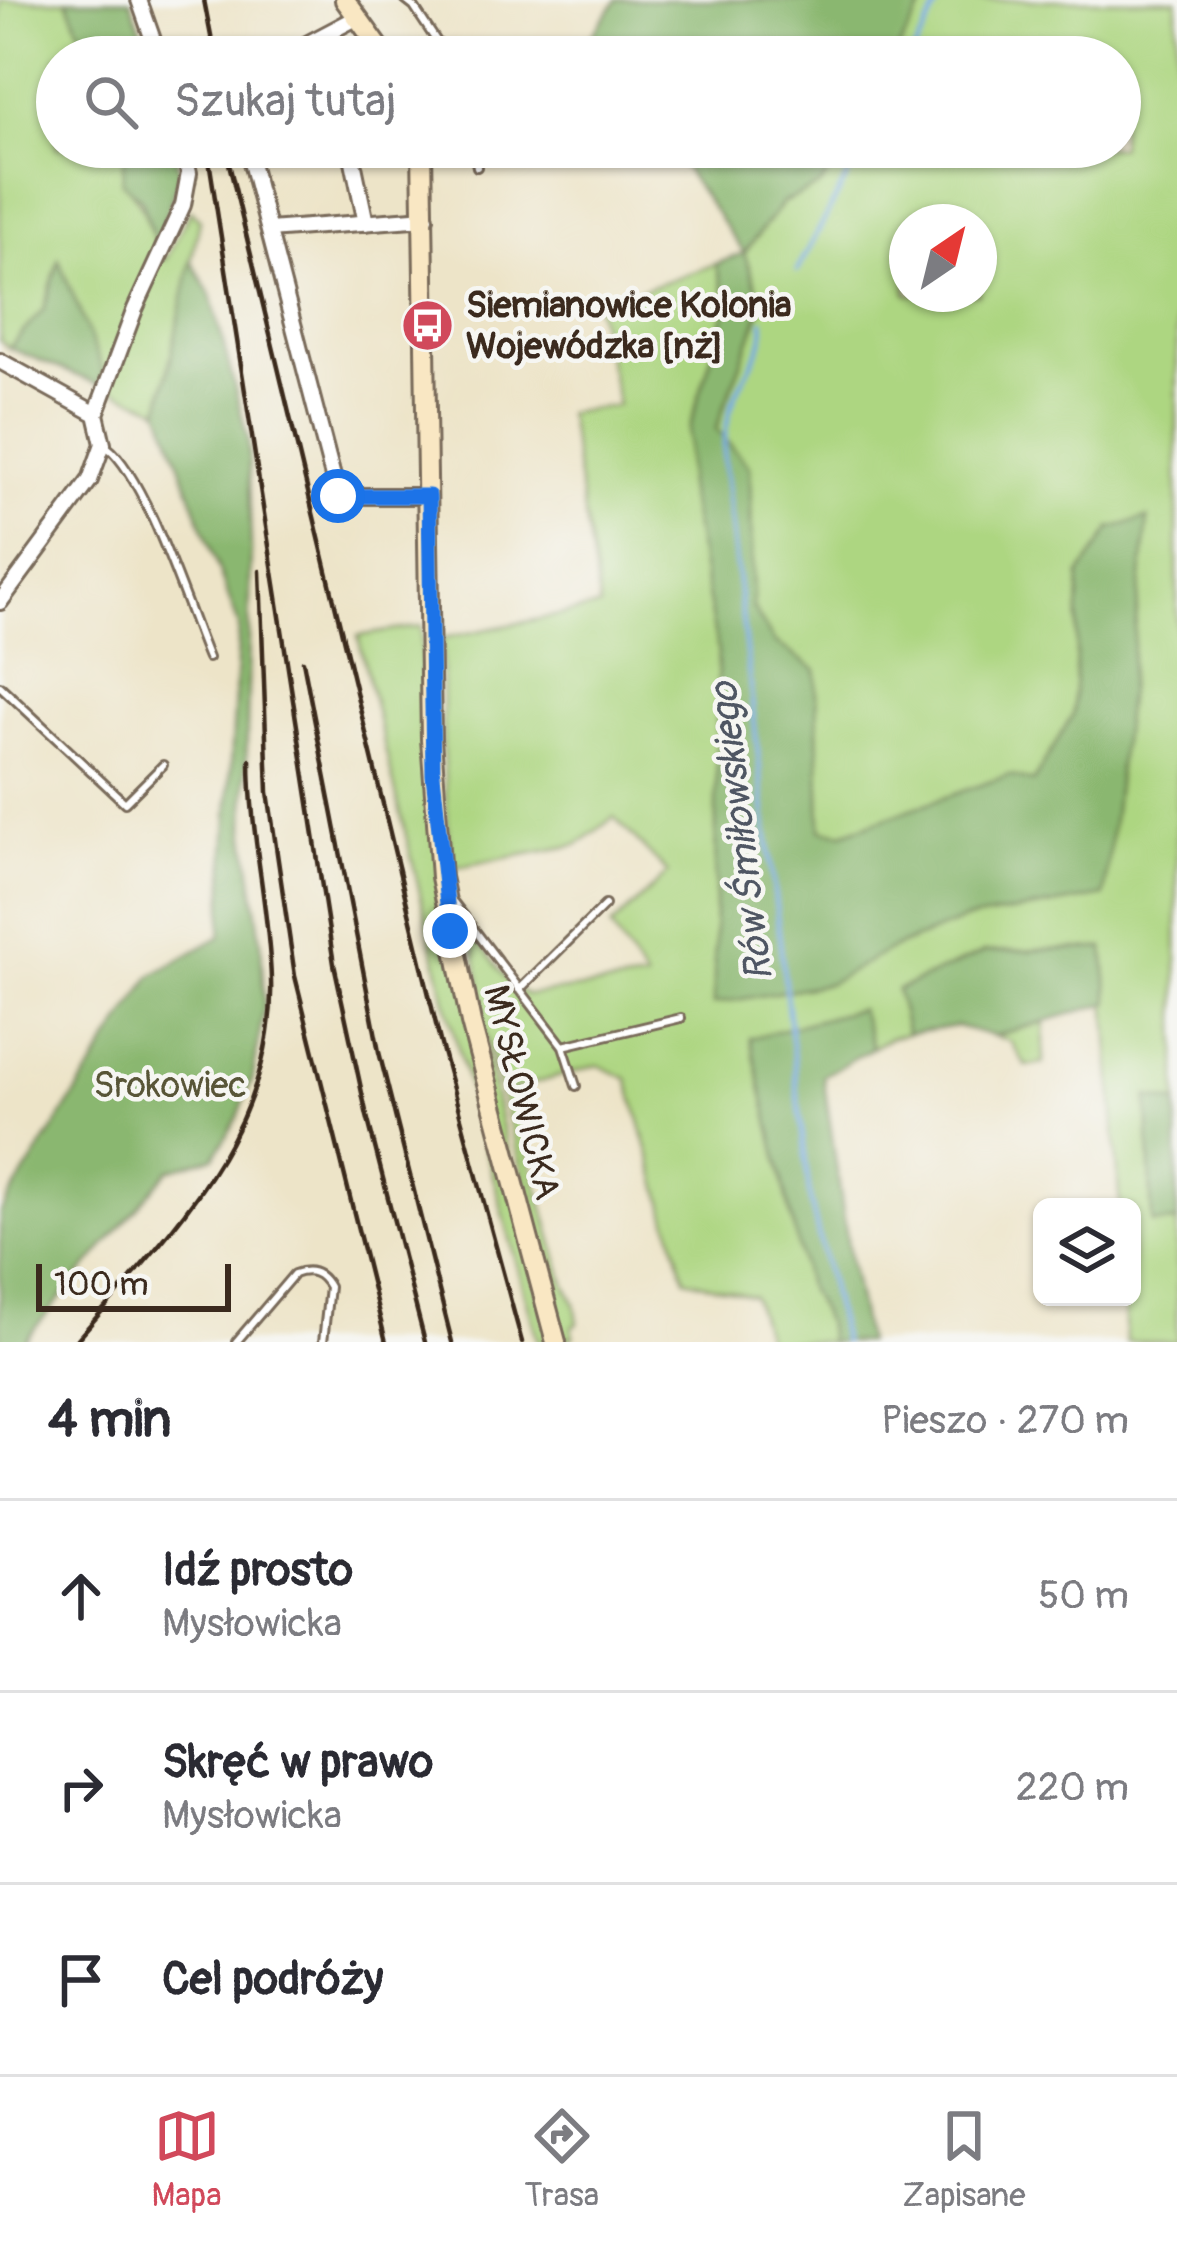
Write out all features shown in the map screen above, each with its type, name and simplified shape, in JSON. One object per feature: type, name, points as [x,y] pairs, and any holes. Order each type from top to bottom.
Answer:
[{"type":"street","points":[[139,0],[152,36]]},
{"type":"street","points":[[345,0],[371,36]]},
{"type":"street","points":[[329,36],[358,17]]},
{"type":"street","points":[[0,602],[90,479],[103,444],[96,414],[135,309],[183,205],[188,168]]},
{"type":"street","points":[[253,168],[338,496],[429,496]]},
{"type":"street","points":[[354,168],[366,223]]},
{"type":"street","name":"MYSŁOWICKA","points":[[423,168],[433,775],[445,902],[476,1045],[556,1342]]},
{"type":"street","points":[[269,230],[426,218]]},
{"type":"street","points":[[0,361],[96,414]]},
{"type":"lane","points":[[405,0],[433,36]]},
{"type":"lane","points":[[103,444],[118,455],[138,490],[208,658]]},
{"type":"lane","points":[[0,686],[125,803],[163,765]]},
{"type":"lane","points":[[445,902],[464,913],[563,1046],[576,1086]]},
{"type":"lane","points":[[519,990],[605,905]]},
{"type":"lane","points":[[563,1046],[681,1018]]},
{"type":"lane","points":[[236,1342],[294,1274],[306,1270],[315,1272],[329,1287],[323,1342]]},
{"type":"green space","points":[[0,0],[67,0],[82,36],[36,36],[36,168],[123,168],[122,182],[138,202],[166,260],[190,210],[200,220],[160,409],[100,385],[58,262],[44,309],[9,348],[0,341]]},
{"type":"green space","points":[[67,0],[130,0],[144,36],[82,36]]},
{"type":"green space","points":[[617,0],[926,0],[906,36],[591,36]]},
{"type":"green space","points":[[926,0],[1177,0],[1177,1103],[1148,1098],[1152,1222],[1177,1222],[1177,1342],[1126,1342],[1124,1306],[1141,1306],[1141,1198],[1119,1198],[1103,948],[985,952],[897,990],[907,1034],[872,1048],[859,1009],[751,1038],[807,1286],[827,1325],[829,1342],[768,1342],[753,1296],[685,1279],[628,1079],[598,1065],[511,1090],[565,1284],[575,1303],[578,1323],[572,1327],[574,1336],[562,1340],[552,1302],[553,1285],[478,1006],[480,981],[471,932],[510,984],[527,995],[646,980],[611,927],[668,873],[614,817],[577,845],[451,868],[442,653],[443,638],[600,607],[567,413],[618,405],[596,305],[716,264],[728,303],[689,429],[687,486],[718,653],[714,1004],[829,983],[890,949],[964,920],[1104,896],[1116,785],[1080,575],[1073,714],[1033,782],[1009,775],[843,833],[821,830],[816,670],[774,642],[753,608],[750,467],[716,429],[763,304],[744,254],[782,203],[821,185],[831,168],[1141,168],[1141,36],[906,36]]},
{"type":"green space","points":[[123,168],[179,168],[156,246],[142,200],[122,182]]},
{"type":"green space","points":[[684,168],[831,168],[821,185],[782,203],[744,253]]},
{"type":"green space","points":[[744,253],[763,304],[716,429],[750,467],[753,608],[774,642],[816,670],[821,830],[843,833],[1009,775],[1033,782],[1073,714],[1080,575],[1111,528],[1148,518],[1104,896],[964,920],[890,949],[830,983],[714,1004],[718,653],[687,486],[689,429],[728,303],[716,264]]},
{"type":"green space","points":[[59,260],[103,370],[100,385],[9,348],[44,309]]},
{"type":"green space","name":"Srokowiec","points":[[191,260],[211,295],[248,440],[251,546],[245,828],[261,941],[264,1005],[253,1076],[238,1117],[214,1157],[169,1170],[23,1342],[0,1342],[0,1213],[151,976],[221,936],[239,626],[160,409]]},
{"type":"green space","points":[[421,626],[426,779],[549,1342],[538,1342],[451,1022],[358,636]]},
{"type":"green space","points":[[1104,948],[1109,1003],[993,1036],[957,1026],[907,1034],[897,990],[985,952]]},
{"type":"green space","points":[[860,1009],[872,1048],[823,1076],[866,1342],[829,1342],[827,1325],[807,1286],[750,1038]]},
{"type":"green space","points":[[1045,1022],[1043,1063],[1026,1066],[1010,1041],[993,1036]]},
{"type":"green space","points":[[1148,1097],[1177,1103],[1177,1222],[1152,1223]]},
{"type":"waterway","name":"Rów Śmiłowskiego","points":[[922,36],[941,0]]},
{"type":"waterway","name":"Rów Śmiłowskiego","points":[[797,271],[852,168]]},
{"type":"waterway","name":"Rów Śmiłowskiego","points":[[763,321],[761,344],[728,418],[724,462],[810,1199],[843,1342]]},
{"type":"railway","points":[[204,0],[211,36]]},
{"type":"railway","points":[[210,168],[334,964],[425,1342]]},
{"type":"railway","points":[[230,168],[440,1041],[522,1342]]},
{"type":"railway","points":[[260,571],[268,792],[295,976],[386,1342]]},
{"type":"railway","points":[[303,661],[379,1052],[452,1342]]},
{"type":"railway","points":[[75,1342],[179,1221],[235,1133],[255,1086],[268,1035],[271,980],[250,760]]},
{"type":"place","name":"Siemianowice Kolonia Wojewódzka [nż]","points":[[427,325]]},
{"type":"route","points":[[338,496],[429,496],[433,775],[450,931]]}]
